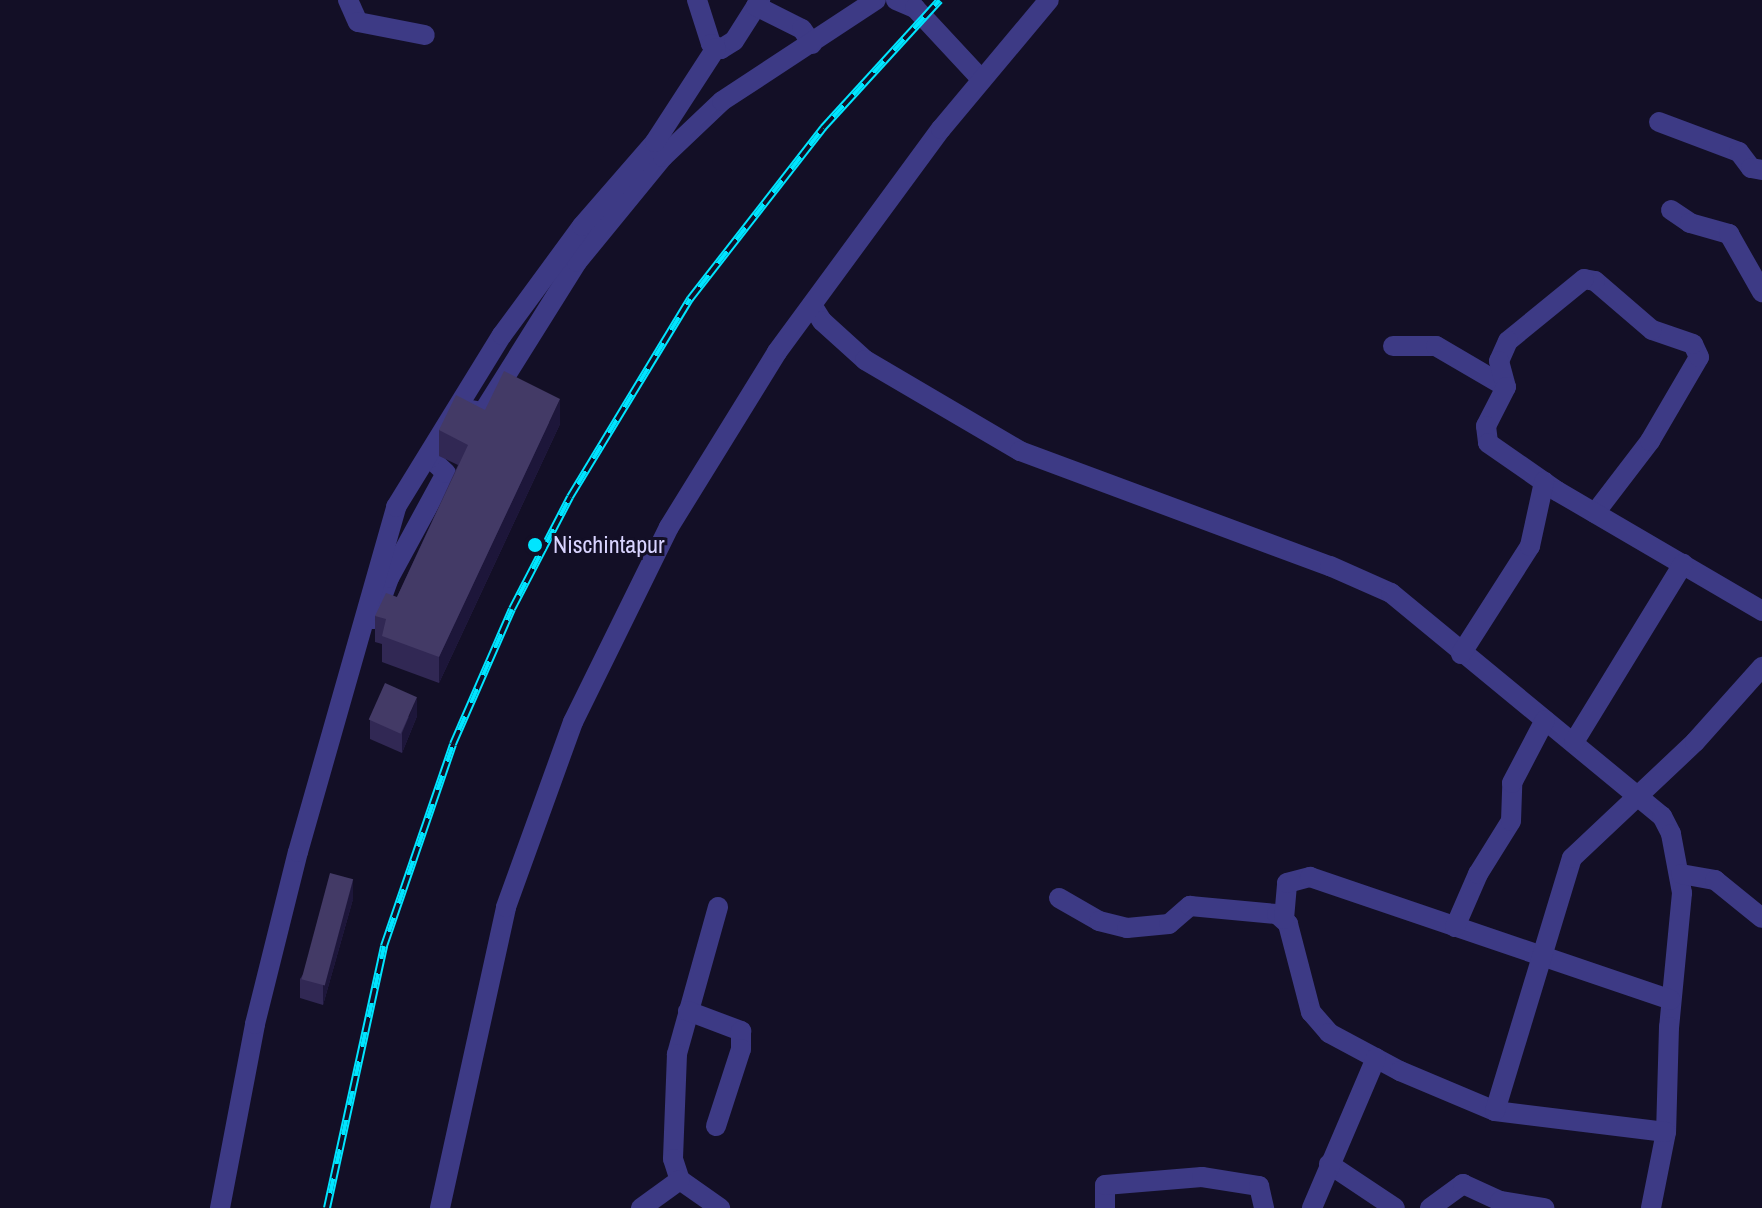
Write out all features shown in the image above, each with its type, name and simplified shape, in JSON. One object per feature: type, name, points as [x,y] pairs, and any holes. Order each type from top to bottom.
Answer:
[{"type":"street","points":[[348,0],[358,22],[425,35]]},
{"type":"street","points":[[697,0],[716,48]]},
{"type":"street","points":[[332,727],[389,578],[446,473],[430,458],[460,407],[483,412],[577,262],[663,157],[722,101],[876,0]]},
{"type":"street","points":[[896,0],[915,8],[982,80]]},
{"type":"street","points":[[440,1208],[506,907],[573,722],[669,527],[777,352],[982,80],[1049,0]]},
{"type":"street","points":[[220,1208],[255,1024],[332,727],[380,550],[411,477],[502,335],[582,226],[655,142],[716,48],[731,45],[758,3],[802,29],[812,44]]},
{"type":"street","points":[[1659,122],[1739,152],[1751,168],[1762,170]]},
{"type":"street","points":[[1671,210],[1690,223],[1729,234],[1762,292]]},
{"type":"street","points":[[1595,513],[1656,432],[1695,364],[1698,347],[1652,330],[1595,281],[1584,279],[1508,341],[1499,361],[1506,387],[1486,426],[1488,443],[1544,482],[1595,513],[1762,611]]},
{"type":"street","points":[[812,305],[822,321],[865,360],[1020,451],[1391,593],[1461,654],[1641,795],[1669,825],[1681,874],[1671,1000],[1666,1132],[1651,1208]]},
{"type":"street","points":[[1393,346],[1436,346],[1506,387]]},
{"type":"street","points":[[1461,654],[1530,546],[1544,482]]},
{"type":"street","points":[[1574,742],[1683,564]]},
{"type":"street","points":[[1495,1111],[1572,858],[1641,795],[1762,667]]},
{"type":"street","points":[[1455,927],[1478,874],[1511,821],[1512,783],[1545,720]]},
{"type":"street","points":[[1681,874],[1715,880],[1762,918]]},
{"type":"street","points":[[1666,1132],[1495,1111],[1376,1058],[1317,1023],[1284,919],[1287,883],[1310,877],[1671,1000]]},
{"type":"street","points":[[1059,898],[1099,921],[1127,928],[1169,924],[1182,910],[1197,906],[1284,919]]},
{"type":"street","points":[[718,907],[688,1011],[676,1071],[673,1159],[680,1180],[720,1208]]},
{"type":"street","points":[[688,1011],[741,1031],[741,1049],[716,1126]]},
{"type":"street","points":[[1312,1208],[1376,1058]]},
{"type":"street","points":[[1329,1164],[1395,1208]]},
{"type":"street","points":[[1105,1208],[1105,1185],[1202,1177],[1259,1186],[1264,1208]]},
{"type":"street","points":[[641,1208],[680,1180]]},
{"type":"street","points":[[1430,1208],[1463,1184],[1500,1201],[1544,1208]]},
{"type":"building","points":[[504,371],[560,399],[439,657],[382,636],[386,619],[375,616],[386,593],[397,597],[468,445],[439,430],[456,395],[485,410]]},
{"type":"building","points":[[385,683],[417,697],[401,734],[369,720]]},
{"type":"building","points":[[330,873],[353,879],[325,985],[302,979]]},
{"type":"railway","points":[[327,1208],[384,946],[453,744],[512,609],[570,497],[690,299],[823,128],[940,0]]},
{"type":"place","name":"Nischintapur","points":[[535,545]]}]
